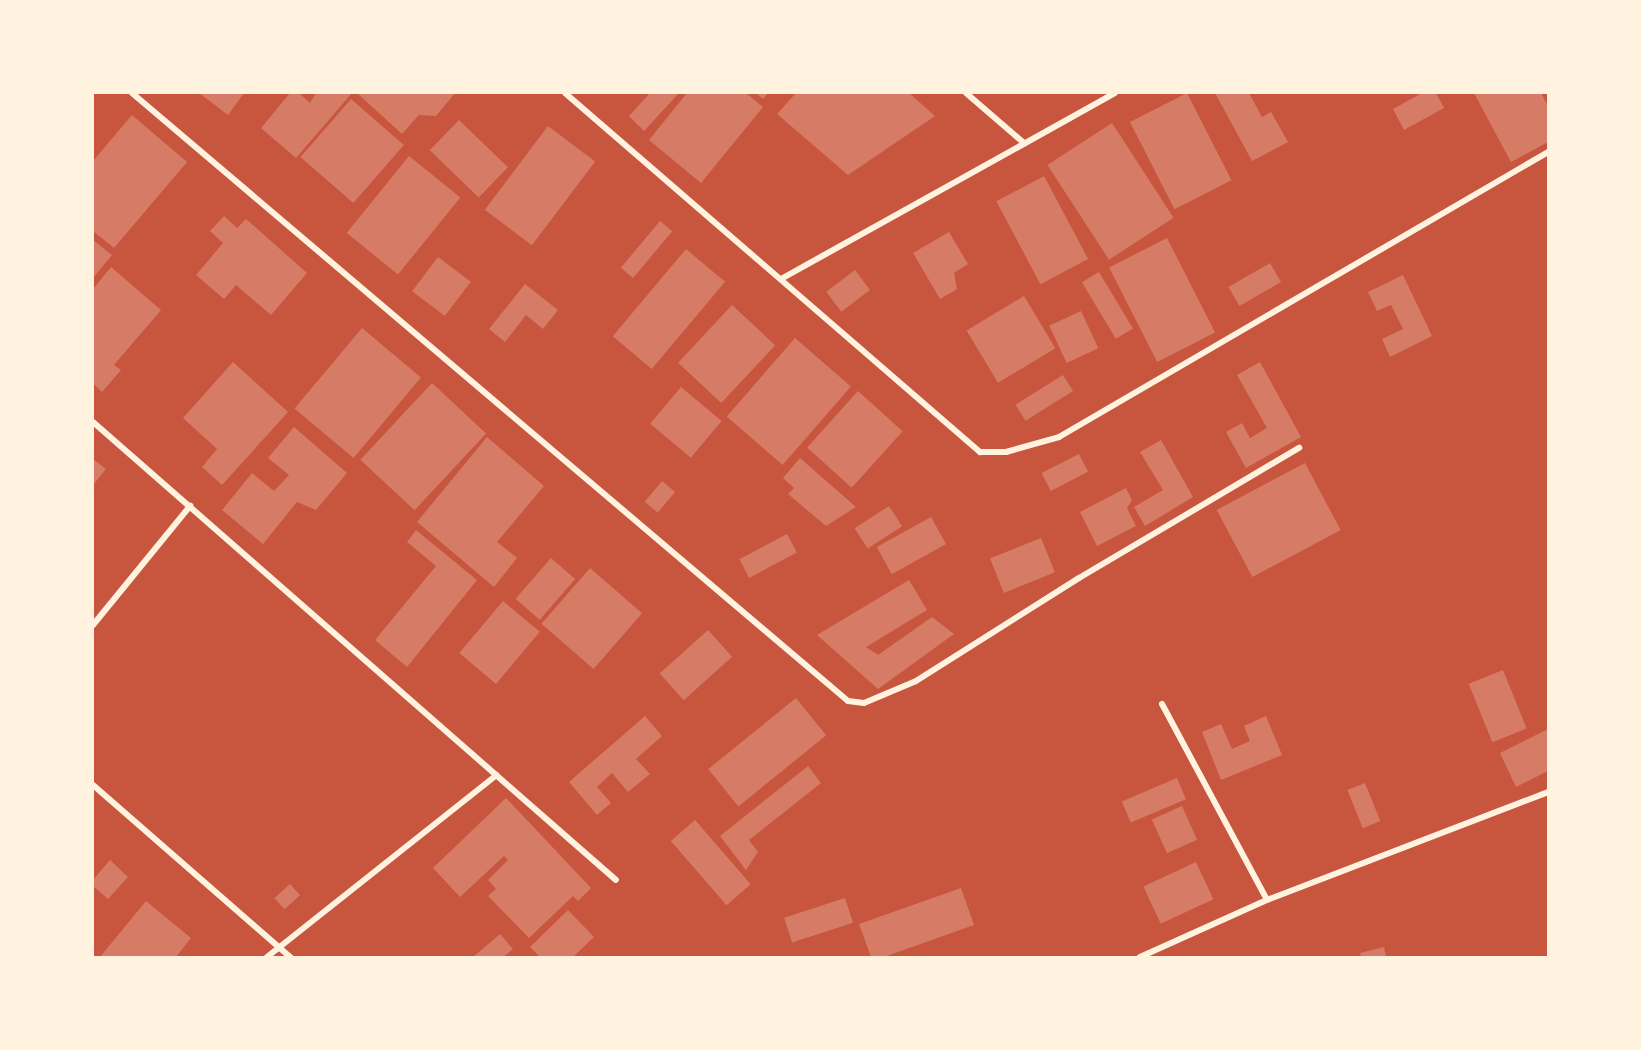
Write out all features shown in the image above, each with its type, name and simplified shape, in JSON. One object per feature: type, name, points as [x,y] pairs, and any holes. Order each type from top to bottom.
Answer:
[{"type":"street","points":[[132,93],[848,701],[864,703],[916,681],[1078,578],[1299,448]]},
{"type":"street","points":[[565,93],[980,452],[1006,452],[1059,437],[1548,152]]},
{"type":"street","points":[[966,93],[1024,143]]},
{"type":"street","points":[[780,279],[1115,93]]},
{"type":"street","points":[[93,422],[616,879]]},
{"type":"street","points":[[93,625],[190,506]]},
{"type":"street","points":[[1162,704],[1267,900]]},
{"type":"street","points":[[267,957],[497,776]]},
{"type":"street","points":[[93,785],[290,957]]},
{"type":"street","points":[[1140,957],[1267,900],[1548,792]]},
{"type":"building","points":[[199,93],[244,93],[228,115]]},
{"type":"building","points":[[290,93],[299,93],[310,103],[316,93],[352,93],[296,158],[261,128]]},
{"type":"building","points":[[357,93],[455,93],[436,116],[419,115],[402,134]]},
{"type":"building","points":[[650,93],[679,93],[644,131],[629,116]]},
{"type":"building","points":[[687,93],[746,93],[763,107],[701,183],[649,140]]},
{"type":"building","points":[[756,93],[768,93],[763,99]]},
{"type":"building","points":[[796,93],[909,93],[935,116],[848,175],[777,114]]},
{"type":"building","points":[[1187,93],[1231,180],[1174,209],[1130,122]]},
{"type":"building","points":[[1215,93],[1249,93],[1262,117],[1271,112],[1288,142],[1252,161]]},
{"type":"building","points":[[1422,93],[1436,93],[1444,108],[1404,130],[1393,109]]},
{"type":"building","points":[[1474,93],[1541,93],[1548,106],[1548,142],[1511,162]]},
{"type":"building","points":[[351,99],[404,145],[353,203],[300,157]]},
{"type":"building","points":[[132,115],[187,162],[114,248],[93,231],[93,161]]},
{"type":"building","points":[[459,120],[508,167],[479,197],[430,150]]},
{"type":"building","points":[[1112,123],[1174,218],[1109,260],[1047,165]]},
{"type":"building","points":[[548,126],[595,162],[532,245],[485,210]]},
{"type":"building","points":[[409,156],[460,198],[398,274],[347,233]]},
{"type":"building","points":[[1044,176],[1088,259],[1040,284],[996,201]]},
{"type":"building","points":[[224,216],[237,228],[246,219],[307,273],[271,315],[236,285],[224,299],[196,275],[223,243],[210,231]]},
{"type":"building","points":[[660,221],[672,231],[633,278],[621,268]]},
{"type":"building","points":[[949,232],[968,264],[954,273],[957,289],[940,299],[913,253]]},
{"type":"building","points":[[1167,238],[1215,332],[1157,362],[1109,268]]},
{"type":"building","points":[[93,240],[112,255],[93,278]]},
{"type":"building","points":[[686,249],[725,282],[652,369],[613,336]]},
{"type":"building","points":[[438,257],[471,282],[445,316],[412,291]]},
{"type":"building","points":[[1270,263],[1281,282],[1239,306],[1228,287]]},
{"type":"building","points":[[111,267],[161,310],[114,365],[121,370],[102,392],[93,383],[93,289]]},
{"type":"building","points":[[855,270],[870,290],[841,312],[826,292]]},
{"type":"building","points":[[1099,272],[1133,329],[1116,339],[1082,282]]},
{"type":"building","points":[[1403,275],[1432,336],[1390,357],[1382,339],[1403,329],[1391,305],[1377,311],[1368,292]]},
{"type":"building","points":[[525,284],[558,310],[543,329],[526,315],[505,342],[489,329]]},
{"type":"building","points":[[1024,296],[1055,348],[998,383],[967,331]]},
{"type":"building","points":[[732,305],[775,345],[721,403],[678,363]]},
{"type":"building","points":[[1081,311],[1098,348],[1067,363],[1049,326]]},
{"type":"building","points":[[362,328],[421,377],[353,458],[295,408]]},
{"type":"building","points":[[795,338],[851,387],[783,465],[727,416]]},
{"type":"building","points":[[233,362],[288,412],[222,485],[202,467],[217,449],[183,418]]},
{"type":"building","points":[[1260,362],[1301,437],[1246,468],[1226,432],[1242,423],[1250,438],[1267,428],[1237,375]]},
{"type":"building","points":[[1063,375],[1073,391],[1026,421],[1016,405]]},
{"type":"building","points":[[432,383],[486,433],[415,510],[360,460]]},
{"type":"building","points":[[681,387],[722,421],[691,458],[650,424]]},
{"type":"building","points":[[858,391],[903,431],[852,488],[807,447]]},
{"type":"building","points":[[294,427],[347,473],[316,510],[297,502],[263,544],[222,510],[252,473],[274,491],[289,475],[268,458]]},
{"type":"building","points":[[487,437],[544,486],[497,542],[517,558],[494,587],[417,522]]},
{"type":"building","points":[[1161,440],[1193,497],[1145,526],[1134,507],[1163,490],[1140,452]]},
{"type":"building","points":[[1079,454],[1088,472],[1051,491],[1042,473]]},
{"type":"building","points":[[800,458],[856,507],[826,526],[788,494],[794,488],[783,478]]},
{"type":"building","points":[[93,459],[106,469],[93,485]]},
{"type":"building","points":[[1305,463],[1341,530],[1252,577],[1217,510]]},
{"type":"building","points":[[662,481],[675,492],[658,513],[645,502]]},
{"type":"building","points":[[1126,488],[1132,500],[1127,508],[1136,526],[1097,546],[1080,512]]},
{"type":"building","points":[[889,506],[902,526],[868,548],[855,528]]},
{"type":"building","points":[[931,517],[946,544],[892,574],[877,547]]},
{"type":"building","points":[[416,530],[477,580],[407,667],[375,640],[436,566],[407,542]]},
{"type":"building","points":[[787,534],[797,553],[749,578],[739,559]]},
{"type":"building","points":[[1041,538],[1055,572],[1004,593],[990,559]]},
{"type":"building","points":[[551,558],[575,579],[540,620],[516,599]]},
{"type":"building","points":[[590,568],[642,613],[594,669],[541,624]]},
{"type":"building","points":[[909,580],[927,610],[866,647],[878,655],[932,617],[954,634],[878,689],[817,635]]},
{"type":"building","points":[[503,601],[540,632],[496,684],[459,653]]},
{"type":"building","points":[[708,630],[732,657],[684,700],[660,673]]},
{"type":"building","points":[[1503,670],[1527,728],[1492,742],[1469,684]]},
{"type":"building","points":[[796,698],[826,735],[738,806],[708,769]]},
{"type":"building","points":[[645,716],[662,736],[636,759],[650,774],[628,792],[612,773],[597,787],[611,803],[597,815],[569,782]]},
{"type":"building","points":[[1266,716],[1282,755],[1221,780],[1202,732],[1221,724],[1232,749],[1250,741],[1244,726]]},
{"type":"building","points":[[1548,729],[1548,771],[1516,787],[1500,753]]},
{"type":"building","points":[[808,766],[821,783],[749,840],[758,852],[746,870],[720,836]]},
{"type":"building","points":[[1177,778],[1186,799],[1131,823],[1122,801]]},
{"type":"building","points":[[1365,783],[1380,821],[1363,828],[1347,790]]},
{"type":"building","points":[[506,798],[591,888],[578,901],[573,896],[529,938],[488,896],[496,889],[488,880],[508,860],[504,856],[460,897],[433,868]]},
{"type":"building","points":[[1182,806],[1197,840],[1167,853],[1152,819]]},
{"type":"building","points":[[695,820],[751,884],[727,905],[671,841]]},
{"type":"building","points":[[110,860],[128,877],[108,899],[93,886],[93,880]]},
{"type":"building","points":[[1196,862],[1213,899],[1161,924],[1143,887]]},
{"type":"building","points":[[290,884],[300,895],[284,909],[274,898]]},
{"type":"building","points":[[961,888],[974,925],[884,957],[871,957],[859,924]]},
{"type":"building","points":[[845,898],[853,923],[792,943],[784,918]]},
{"type":"building","points":[[146,901],[191,938],[176,957],[100,957]]},
{"type":"building","points":[[568,910],[594,937],[573,957],[540,957],[530,947]]},
{"type":"building","points":[[500,934],[513,949],[503,957],[473,957]]},
{"type":"building","points":[[1384,947],[1386,957],[1361,957],[1360,953]]}]
